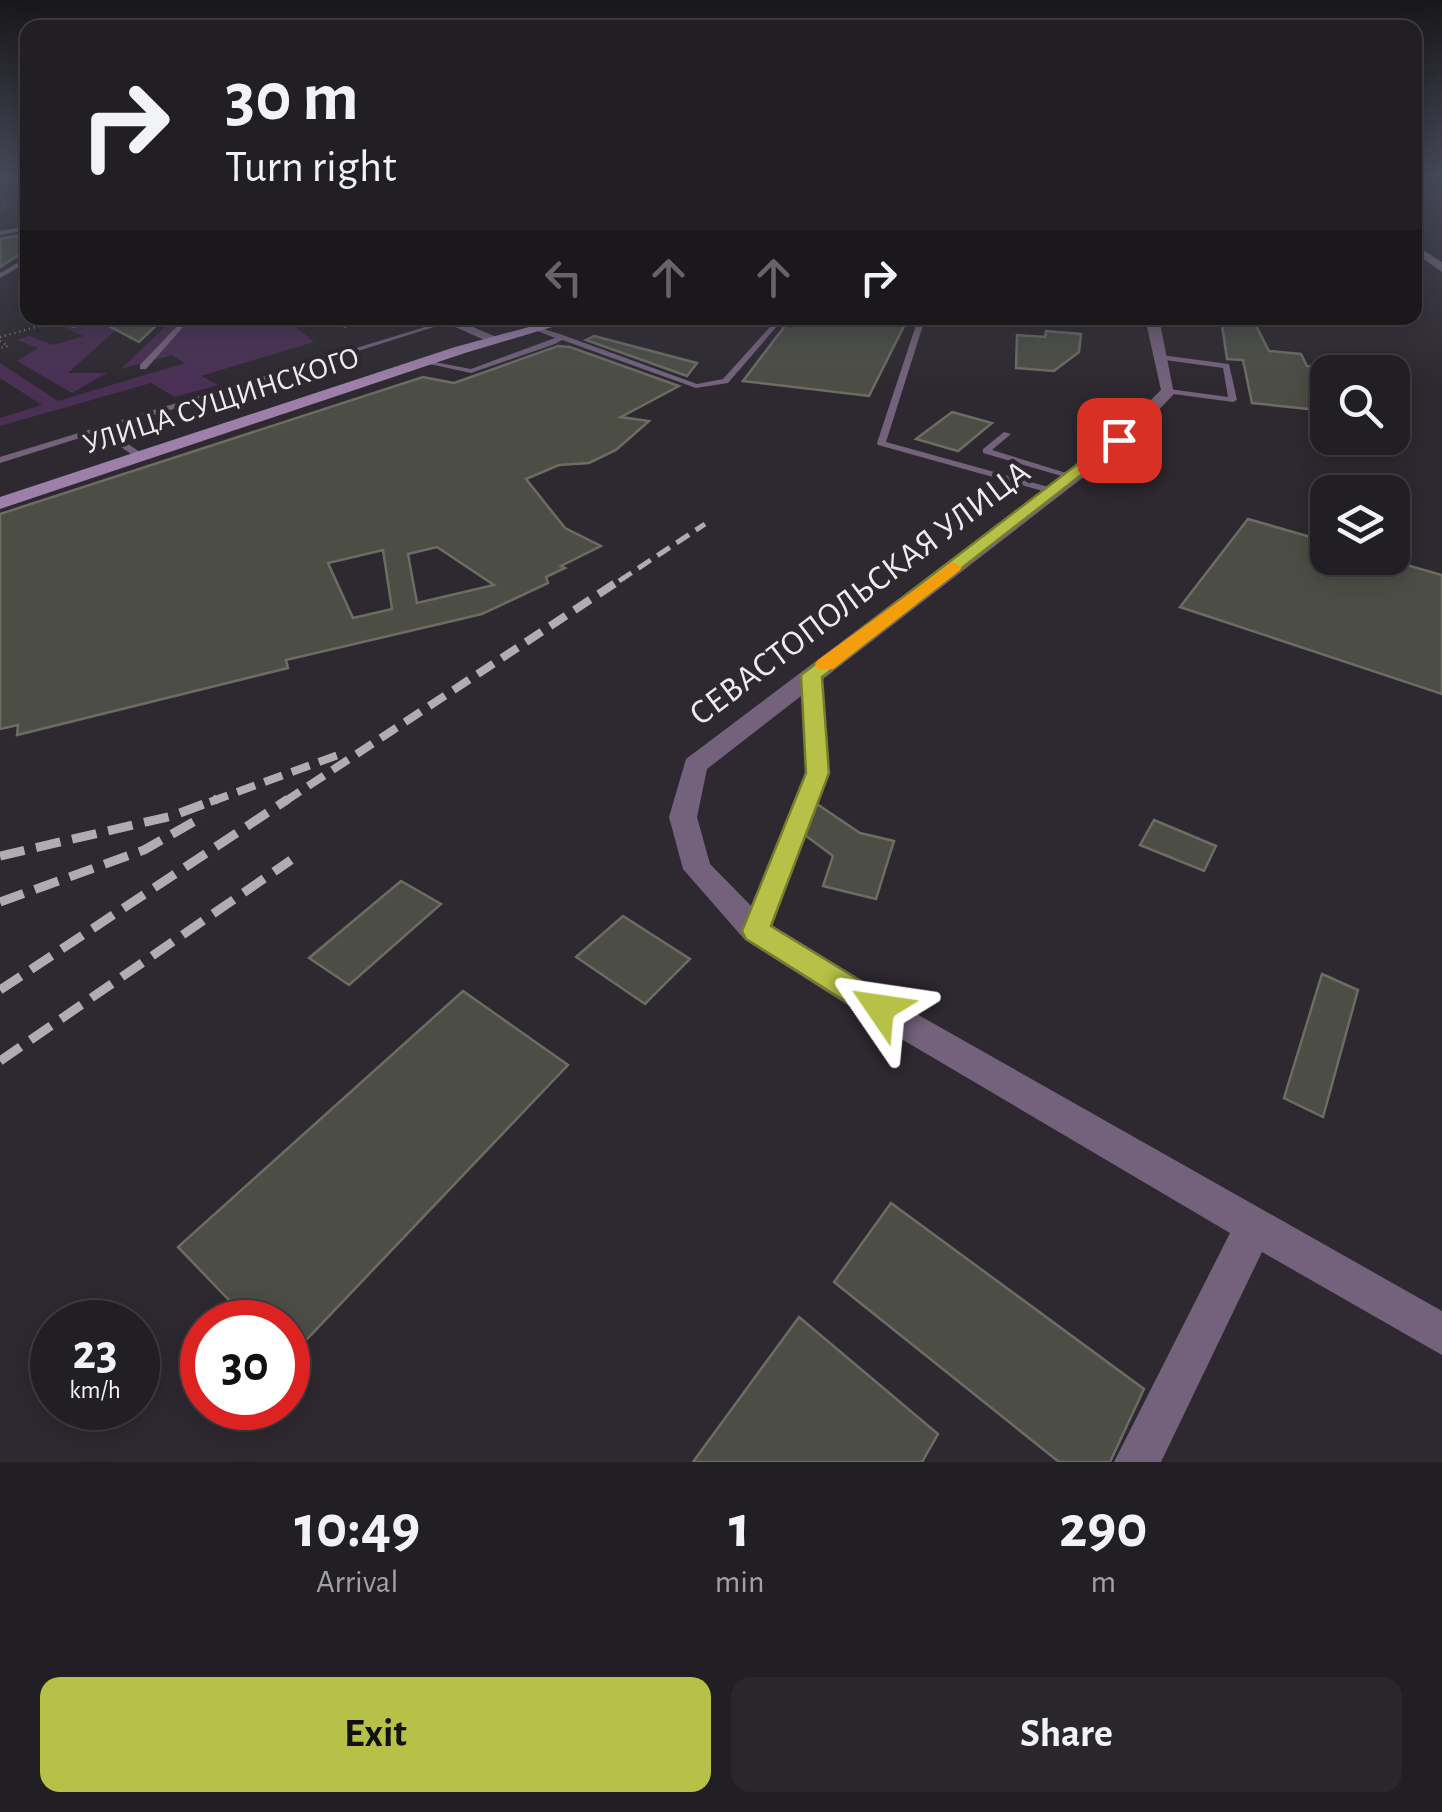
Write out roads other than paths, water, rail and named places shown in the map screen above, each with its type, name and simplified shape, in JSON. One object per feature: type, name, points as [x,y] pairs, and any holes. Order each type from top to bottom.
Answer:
[{"type":"street","points":[[460,325],[494,339]]},
{"type":"street","name":"УЛИЦА СУЩИНСКОГО","points":[[0,503],[494,339],[550,325]]},
{"type":"street","points":[[1154,325],[1169,391]]},
{"type":"street","name":"СЕВАСТОПОЛЬСКАЯ УЛИЦА","points":[[1169,391],[1119,440],[695,765],[682,817],[697,870],[756,931],[910,1027],[1442,1334]]},
{"type":"street","points":[[1137,1462],[1256,1225]]},
{"type":"lane","points":[[143,367],[182,325]]},
{"type":"lane","points":[[0,460],[427,325]]},
{"type":"lane","points":[[536,329],[696,386],[725,380],[775,325]]},
{"type":"lane","points":[[920,325],[881,443],[1062,484]]},
{"type":"lane","points":[[424,362],[471,371],[553,343],[558,335]]},
{"type":"lane","points":[[1162,357],[1226,366],[1234,400],[1169,391]]},
{"type":"lane","points":[[99,428],[140,456]]},
{"type":"lane","points":[[1007,434],[986,451],[1062,484]]},
{"type":"lane","points":[[756,931],[818,773],[812,675]]},
{"type":"railway","points":[[619,581],[705,524]]},
{"type":"railway","points":[[284,802],[623,578]]},
{"type":"railway","points":[[210,802],[338,755]]},
{"type":"railway","points":[[0,856],[172,816],[217,799]]},
{"type":"railway","points":[[0,990],[288,799]]},
{"type":"railway","points":[[0,902],[144,850],[204,816]]},
{"type":"railway","points":[[0,1061],[291,860]]}]
